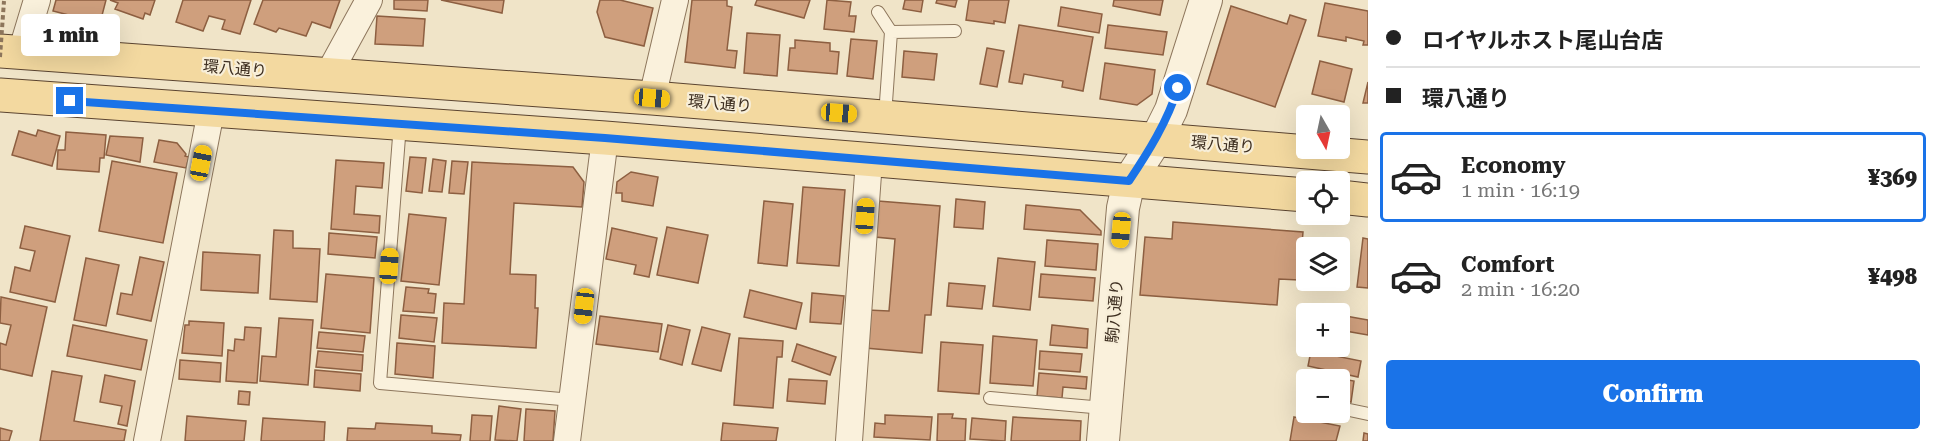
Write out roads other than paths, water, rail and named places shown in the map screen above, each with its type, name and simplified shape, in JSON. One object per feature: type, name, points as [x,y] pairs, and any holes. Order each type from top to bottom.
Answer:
[{"type":"main road","name":"環八通り","points":[[7,54],[652,98],[1368,157]]},
{"type":"main road","points":[[0,96],[605,138],[1296,194]]},
{"type":"main road","points":[[1350,198],[1368,200]]},
{"type":"street","points":[[7,54],[37,0]]},
{"type":"street","points":[[328,75],[369,0]]},
{"type":"street","points":[[652,98],[675,0]]},
{"type":"street","points":[[1129,181],[1157,138],[1171,110],[1206,0]]},
{"type":"street","points":[[147,441],[211,111]]},
{"type":"street","points":[[567,441],[605,138]]},
{"type":"street","points":[[849,441],[869,160]]},
{"type":"street","name":"駒八通り","points":[[1103,441],[1123,208],[1129,181]]},
{"type":"lane","points":[[878,12],[891,32],[885,117]]},
{"type":"lane","points":[[891,32],[956,31]]},
{"type":"lane","points":[[400,123],[380,383],[572,400]]},
{"type":"lane","points":[[990,399],[1106,408]]},
{"type":"lane","points":[[1350,410],[1368,414]]}]
